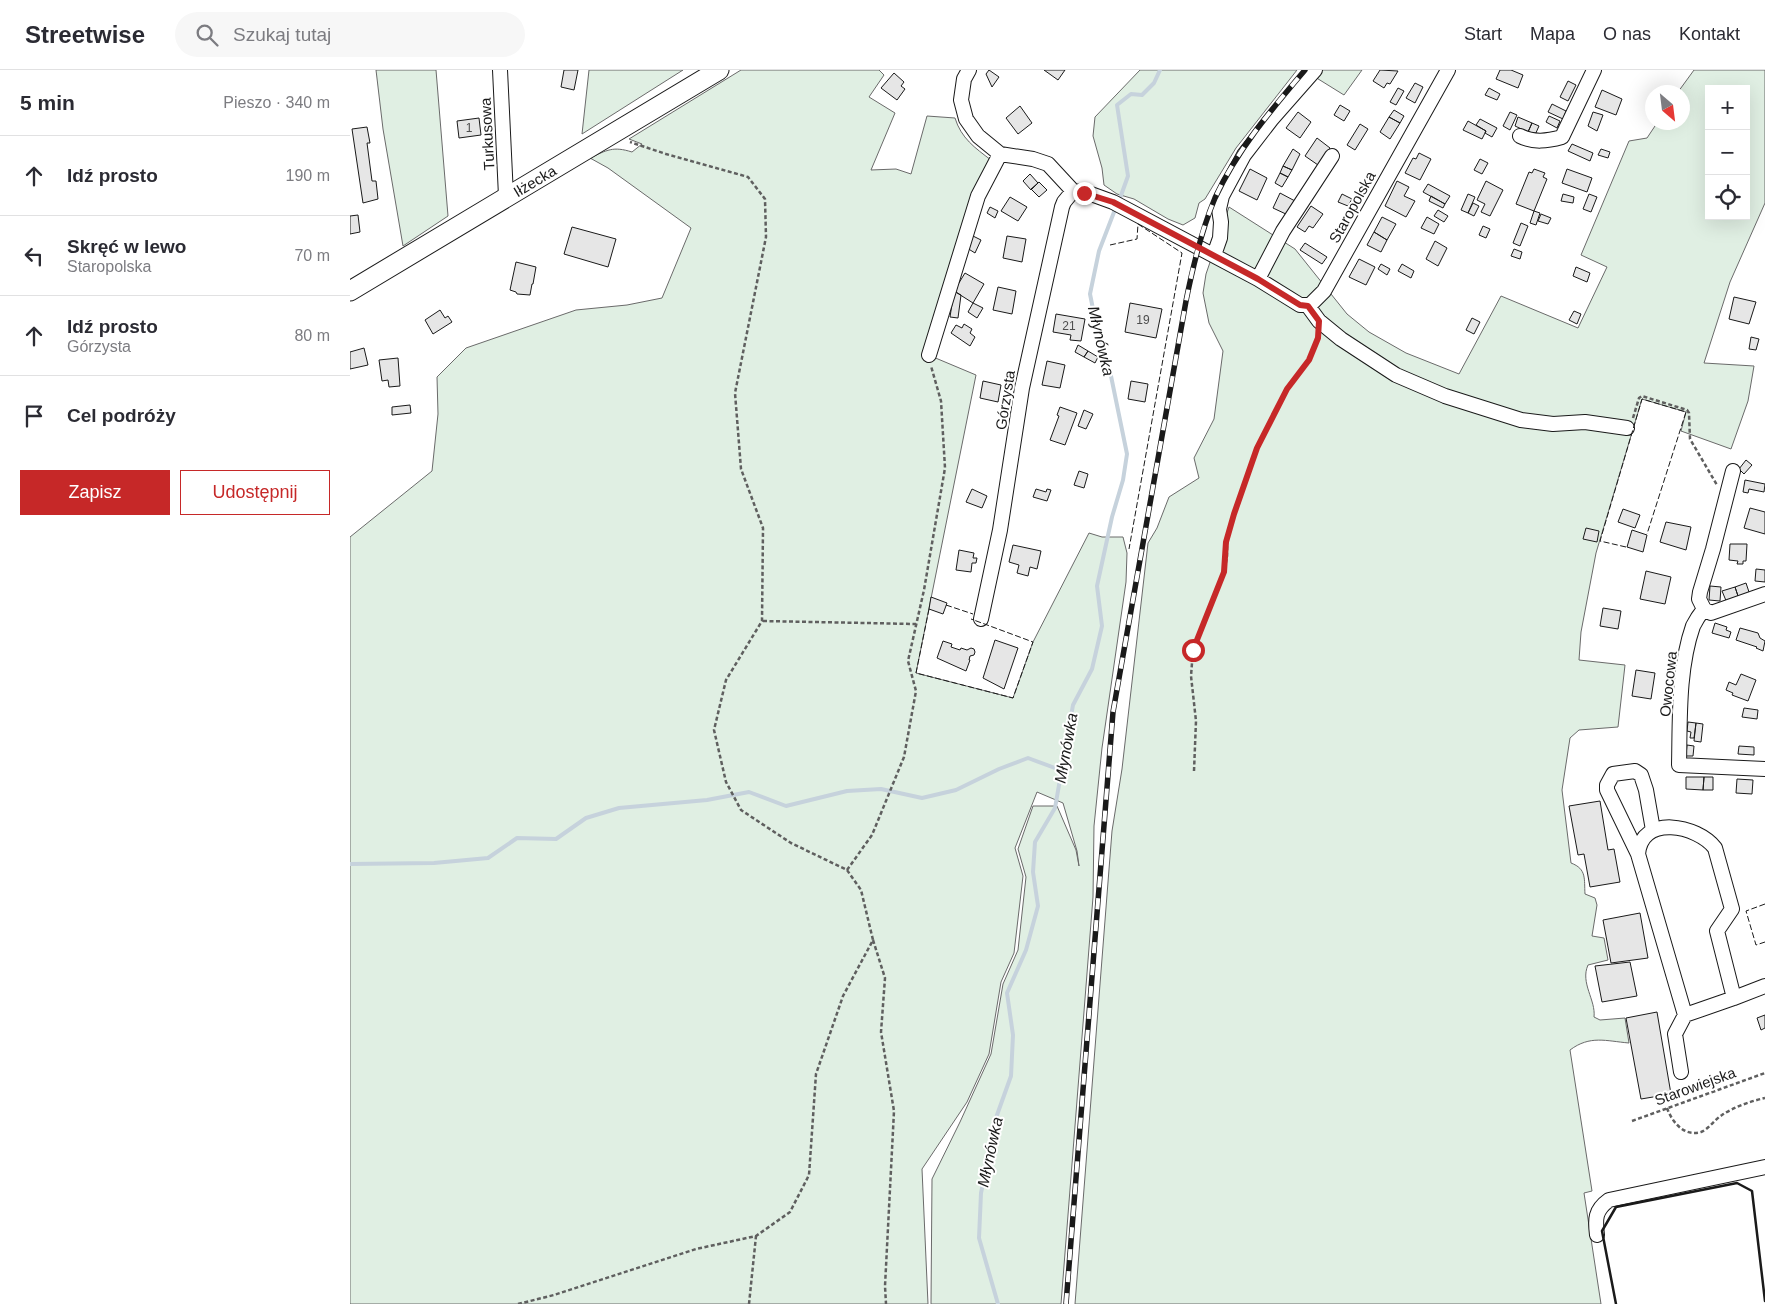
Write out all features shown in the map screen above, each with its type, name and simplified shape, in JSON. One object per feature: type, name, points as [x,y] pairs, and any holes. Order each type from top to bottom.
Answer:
[{"type":"main road","name":"Iłżecka","points":[[350,291],[719,70]]},
{"type":"street","name":"Turkusowa","points":[[500,70],[506,196]]},
{"type":"street","points":[[969,70],[964,79],[961,100],[966,119],[978,136],[1000,154],[1033,159],[1048,164],[1073,191],[1092,194],[1118,204],[1258,279],[1300,305],[1308,306],[1319,321],[1342,339],[1396,375],[1444,396],[1521,420],[1553,424],[1585,422],[1627,428]]},
{"type":"street","points":[[1214,256],[1220,238],[1221,222],[1219,209],[1222,196],[1244,155],[1270,120],[1315,70]]},
{"type":"street","name":"Staropolska","points":[[1308,306],[1324,290],[1448,70]]},
{"type":"street","points":[[1520,136],[1528,140],[1539,141],[1562,137],[1594,70]]},
{"type":"street","points":[[930,355],[978,196],[1000,154]]},
{"type":"street","points":[[1258,279],[1283,231],[1332,156]]},
{"type":"street","name":"Górzysta","points":[[981,619],[1000,530],[1024,379],[1062,207],[1073,191]]},
{"type":"street","points":[[1733,471],[1700,592],[1700,599],[1704,609],[1714,612],[1765,594]]},
{"type":"street","name":"Owocowa","points":[[1704,609],[1694,625],[1686,659],[1681,697],[1680,765],[1765,769]]},
{"type":"street","points":[[1653,830],[1642,775],[1635,771],[1613,774],[1607,790],[1638,854],[1684,1015],[1675,1034],[1681,1072]]},
{"type":"street","points":[[1638,854],[1644,835],[1653,830],[1668,828],[1683,829],[1701,836],[1715,848],[1732,908],[1717,931],[1734,998]]},
{"type":"street","points":[[1684,1015],[1765,986]]},
{"type":"street","points":[[1597,1235],[1596,1214],[1604,1203],[1609,1200],[1765,1167]]},
{"type":"path","points":[[610,134],[666,154],[748,177],[765,199],[766,237],[734,393],[741,469],[763,528],[762,621],[726,680],[714,730],[726,782],[740,810],[791,844],[847,870],[861,890],[873,940],[886,978],[881,1032],[894,1112],[885,1286],[886,1304]]},
{"type":"path","points":[[1194,770],[1196,721],[1191,676],[1193,650],[1224,572],[1226,542],[1257,448],[1287,389],[1309,360],[1315,348],[1318,338],[1319,321]]},
{"type":"path","points":[[847,870],[872,835],[904,757],[916,691],[908,661],[924,590],[945,468],[942,401],[928,359],[930,355]]},
{"type":"path","points":[[1627,428],[1640,396],[1687,410],[1689,413],[1690,439],[1726,501]]},
{"type":"path","points":[[762,621],[916,624]]},
{"type":"path","points":[[518,1304],[554,1295],[696,1249],[756,1236],[790,1212],[809,1175],[816,1074],[842,996],[873,940]]},
{"type":"path","name":"Starowiejska","points":[[1632,1121],[1765,1073]]},
{"type":"path","points":[[1667,1108],[1675,1124],[1694,1133],[1702,1132],[1722,1115],[1765,1098]]},
{"type":"path","points":[[749,1304],[756,1236]]},
{"type":"green space","points":[[376,70],[436,70],[448,216],[403,246],[383,129]]},
{"type":"green space","points":[[589,70],[683,70],[582,134]]},
{"type":"green space","points":[[741,70],[879,70],[884,75],[869,97],[895,113],[871,170],[896,169],[911,174],[927,116],[955,118],[965,137],[974,147],[991,160],[926,354],[976,375],[916,673],[1013,698],[1033,642],[1089,533],[1102,537],[1123,537],[1127,553],[1126,582],[1102,748],[1094,826],[1093,897],[1061,1304],[931,1304],[932,1179],[991,1054],[1003,984],[1018,950],[1026,877],[1018,849],[1033,806],[1057,806],[1076,850],[1079,866],[1077,851],[1063,803],[1037,792],[1015,848],[1023,876],[1014,953],[1001,982],[989,1054],[967,1102],[922,1169],[928,1304],[350,1304],[350,537],[432,471],[438,414],[437,377],[466,348],[576,310],[627,305],[662,298],[691,228],[608,168],[590,158],[610,150],[620,149],[632,152],[642,144],[629,139]]},
{"type":"green space","points":[[1140,70],[1297,70],[1236,148],[1205,199],[1199,203],[1195,218],[1183,225],[1168,219],[1134,199],[1117,194],[1104,185],[1102,168],[1093,136],[1095,117]]},
{"type":"green space","points":[[1320,70],[1362,70],[1344,95],[1315,77]]},
{"type":"green space","points":[[1694,70],[1765,70],[1765,203],[1730,282],[1704,363],[1754,366],[1748,401],[1731,449],[1681,431],[1686,412],[1642,399],[1596,553],[1581,632],[1579,660],[1625,665],[1618,727],[1579,730],[1570,738],[1562,790],[1571,863],[1580,868],[1584,875],[1585,894],[1595,898],[1597,905],[1592,936],[1604,938],[1608,960],[1588,965],[1586,972],[1594,1017],[1600,1020],[1625,1018],[1629,1043],[1598,1040],[1584,1042],[1570,1050],[1592,1191],[1584,1193],[1601,1304],[1075,1304],[1112,831],[1122,769],[1148,543],[1157,528],[1169,497],[1199,478],[1194,458],[1214,419],[1223,351],[1209,323],[1203,293],[1206,274],[1229,207],[1295,249],[1347,314],[1369,332],[1406,353],[1459,374],[1501,296],[1578,328],[1607,267],[1581,255],[1629,141],[1647,138],[1652,130],[1690,130],[1690,85],[1683,85]]},
{"type":"building","points":[[564,70],[578,70],[574,90],[561,87]]},
{"type":"building","points":[[989,70],[999,77],[992,87],[986,74]]},
{"type":"building","points":[[1044,70],[1065,70],[1058,80]]},
{"type":"building","points":[[1380,70],[1398,71],[1390,84],[1387,83],[1384,88],[1373,81]]},
{"type":"building","points":[[1500,70],[1511,70],[1523,75],[1518,88],[1496,79]]},
{"type":"building","points":[[894,73],[904,82],[901,86],[905,89],[897,100],[881,88]]},
{"type":"building","points":[[1568,81],[1576,85],[1568,101],[1560,97]]},
{"type":"building","points":[[1415,83],[1423,87],[1415,103],[1406,98]]},
{"type":"building","points":[[1398,88],[1404,91],[1396,105],[1390,102]]},
{"type":"building","points":[[1489,88],[1500,94],[1497,100],[1485,95]]},
{"type":"building","points":[[1602,90],[1622,99],[1616,115],[1595,107]]},
{"type":"building","points":[[1552,104],[1566,111],[1563,119],[1548,112]]},
{"type":"building","points":[[1340,105],[1350,111],[1344,121],[1334,115]]},
{"type":"building","points":[[1020,106],[1032,123],[1018,134],[1006,118]]},
{"type":"building","points":[[1394,110],[1404,116],[1400,123],[1389,117]]},
{"type":"building","points":[[1298,112],[1311,122],[1300,138],[1286,128]]},
{"type":"building","points":[[1510,112],[1517,115],[1510,130],[1503,126]]},
{"type":"building","points":[[1593,112],[1603,115],[1597,131],[1588,126]]},
{"type":"building","points":[[1549,116],[1560,121],[1557,128],[1546,122]]},
{"type":"building","points":[[1389,117],[1400,123],[1390,139],[1380,132]]},
{"type":"building","points":[[1518,117],[1532,123],[1528,132],[1515,126]]},
{"type":"building","points":[[479,118],[481,135],[459,138],[457,121]]},
{"type":"building","points":[[1480,119],[1497,128],[1492,137],[1476,125]]},
{"type":"building","points":[[1468,121],[1486,131],[1482,139],[1463,130]]},
{"type":"building","points":[[1532,123],[1539,126],[1535,135],[1528,132]]},
{"type":"building","points":[[1360,124],[1368,129],[1355,150],[1347,145]]},
{"type":"building","points":[[367,127],[370,143],[367,143],[372,181],[376,181],[378,199],[363,203],[352,129]]},
{"type":"building","points":[[1317,138],[1330,148],[1318,165],[1305,156]]},
{"type":"building","points":[[1572,144],[1593,153],[1590,161],[1568,151]]},
{"type":"building","points":[[1293,149],[1300,154],[1292,170],[1283,166]]},
{"type":"building","points":[[1601,149],[1610,152],[1608,158],[1598,155]]},
{"type":"building","points":[[1419,153],[1431,159],[1420,180],[1405,173],[1413,158],[1416,159]]},
{"type":"building","points":[[1480,159],[1488,163],[1482,174],[1474,170]]},
{"type":"building","points":[[1283,166],[1292,170],[1288,177],[1280,173]]},
{"type":"building","points":[[1250,169],[1267,178],[1257,200],[1239,191]]},
{"type":"building","points":[[1534,169],[1545,173],[1543,177],[1547,179],[1534,211],[1516,204],[1529,172],[1532,173]]},
{"type":"building","points":[[1567,169],[1592,178],[1587,192],[1562,183]]},
{"type":"building","points":[[1280,173],[1288,177],[1282,187],[1275,183]]},
{"type":"building","points":[[1030,174],[1038,183],[1031,190],[1023,181]]},
{"type":"building","points":[[1397,181],[1409,187],[1404,196],[1415,201],[1406,217],[1385,206]]},
{"type":"building","points":[[1486,181],[1503,190],[1490,216],[1481,212],[1485,204],[1477,200]]},
{"type":"building","points":[[1039,182],[1047,190],[1039,197],[1031,189]]},
{"type":"building","points":[[1428,184],[1450,196],[1445,204],[1423,192]]},
{"type":"building","points":[[1280,193],[1295,201],[1288,215],[1273,208]]},
{"type":"building","points":[[1342,194],[1352,199],[1348,206],[1338,202]]},
{"type":"building","points":[[1468,194],[1475,197],[1468,213],[1461,210]]},
{"type":"building","points":[[1563,194],[1574,197],[1573,203],[1561,201]]},
{"type":"building","points":[[1589,194],[1597,197],[1591,212],[1583,209]]},
{"type":"building","points":[[1431,196],[1445,204],[1443,208],[1429,201]]},
{"type":"building","points":[[1010,197],[1027,207],[1018,221],[1001,211]]},
{"type":"building","points":[[1473,203],[1479,206],[1474,216],[1468,213]]},
{"type":"building","points":[[1311,206],[1323,214],[1313,228],[1309,226],[1305,232],[1297,227]]},
{"type":"building","points":[[990,207],[998,211],[995,218],[987,213]]},
{"type":"building","points":[[1438,210],[1448,216],[1444,222],[1434,216]]},
{"type":"building","points":[[1534,211],[1540,213],[1536,225],[1530,223]]},
{"type":"building","points":[[1541,214],[1551,218],[1548,224],[1538,221]]},
{"type":"building","points":[[358,215],[360,232],[350,234],[350,216]]},
{"type":"building","points":[[1382,217],[1396,224],[1387,240],[1374,232]]},
{"type":"building","points":[[1427,217],[1439,224],[1434,234],[1421,228]]},
{"type":"building","points":[[1521,223],[1528,226],[1520,246],[1513,243]]},
{"type":"building","points":[[1483,226],[1490,229],[1486,238],[1479,235]]},
{"type":"building","points":[[572,227],[616,239],[608,267],[564,254]]},
{"type":"building","points":[[1374,232],[1387,240],[1381,252],[1367,245]]},
{"type":"building","points":[[971,235],[981,240],[975,253],[967,248]]},
{"type":"building","points":[[1007,236],[1026,239],[1022,262],[1003,258]]},
{"type":"building","points":[[1435,241],[1447,248],[1438,266],[1426,259]]},
{"type":"building","points":[[1305,243],[1327,257],[1322,264],[1300,250]]},
{"type":"building","points":[[1514,249],[1522,252],[1520,259],[1511,256]]},
{"type":"building","points":[[1359,259],[1375,267],[1366,285],[1349,277]]},
{"type":"building","points":[[516,262],[536,267],[530,295],[517,294],[510,290]]},
{"type":"building","points":[[1381,264],[1390,269],[1387,275],[1378,269]]},
{"type":"building","points":[[1402,264],[1414,271],[1411,278],[1398,271]]},
{"type":"building","points":[[1576,267],[1590,273],[1587,282],[1573,276]]},
{"type":"building","points":[[965,273],[984,284],[973,303],[954,291]]},
{"type":"building","points":[[998,287],[1016,291],[1012,314],[993,310]]},
{"type":"building","points":[[954,291],[961,295],[958,318],[950,317]]},
{"type":"building","points":[[1734,297],[1756,302],[1749,324],[1729,319]]},
{"type":"building","points":[[973,303],[983,308],[977,318],[968,312]]},
{"type":"building","points":[[1130,303],[1162,309],[1156,338],[1125,332]]},
{"type":"building","points":[[440,310],[445,318],[448,316],[452,322],[433,334],[425,320]]},
{"type":"building","points":[[1574,311],[1581,314],[1577,324],[1569,320]]},
{"type":"building","points":[[1056,314],[1085,319],[1081,341],[1070,340],[1071,335],[1053,332]]},
{"type":"building","points":[[1472,318],[1480,322],[1474,334],[1466,330]]},
{"type":"building","points":[[964,324],[972,329],[970,333],[975,337],[970,346],[951,333],[956,325],[962,328]]},
{"type":"building","points":[[1751,337],[1759,339],[1756,350],[1749,349]]},
{"type":"building","points":[[1078,345],[1088,351],[1084,357],[1075,352]]},
{"type":"building","points":[[364,348],[368,365],[350,369],[350,352]]},
{"type":"building","points":[[1088,351],[1098,357],[1095,363],[1084,357]]},
{"type":"building","points":[[398,358],[400,386],[389,387],[388,380],[382,381],[379,360]]},
{"type":"building","points":[[1047,361],[1065,365],[1060,388],[1042,385]]},
{"type":"building","points":[[983,381],[1001,385],[998,402],[980,398]]},
{"type":"building","points":[[1131,381],[1148,384],[1145,402],[1128,399]]},
{"type":"building","points":[[410,405],[411,413],[392,415],[392,407]]},
{"type":"building","points":[[1060,407],[1077,413],[1065,445],[1050,440],[1059,416],[1057,415]]},
{"type":"building","points":[[1084,410],[1093,414],[1086,429],[1078,426]]},
{"type":"building","points":[[1746,460],[1752,465],[1744,474],[1739,469]]},
{"type":"building","points":[[1079,471],[1088,474],[1084,488],[1074,485]]},
{"type":"building","points":[[1745,480],[1765,484],[1764,492],[1749,489],[1748,493],[1743,492]]},
{"type":"building","points":[[972,489],[987,496],[982,508],[966,502]]},
{"type":"building","points":[[1036,489],[1046,492],[1047,489],[1051,490],[1047,501],[1033,497]]},
{"type":"building","points":[[1750,508],[1765,512],[1765,534],[1744,528]]},
{"type":"building","points":[[1623,509],[1640,515],[1635,528],[1618,522]]},
{"type":"building","points":[[1666,522],[1691,527],[1686,550],[1660,542]]},
{"type":"building","points":[[1586,528],[1599,531],[1597,542],[1583,539]]},
{"type":"building","points":[[1632,530],[1647,535],[1643,552],[1627,547]]},
{"type":"building","points":[[1730,544],[1747,544],[1746,561],[1743,561],[1743,564],[1737,564],[1738,561],[1729,560]]},
{"type":"building","points":[[1013,545],[1041,551],[1037,569],[1030,567],[1028,576],[1017,573],[1019,565],[1009,562]]},
{"type":"building","points":[[959,550],[974,553],[973,558],[977,558],[976,563],[972,563],[971,572],[956,570]]},
{"type":"building","points":[[1756,569],[1765,570],[1765,582],[1755,581]]},
{"type":"building","points":[[1646,571],[1671,577],[1665,604],[1640,599]]},
{"type":"building","points":[[1746,583],[1750,595],[1739,599],[1735,587]]},
{"type":"building","points":[[1710,586],[1721,587],[1720,601],[1709,600]]},
{"type":"building","points":[[1735,587],[1739,599],[1727,603],[1722,591]]},
{"type":"building","points":[[931,597],[947,603],[943,614],[929,609]]},
{"type":"building","points":[[1603,608],[1621,611],[1618,629],[1600,626]]},
{"type":"building","points":[[1715,623],[1727,627],[1726,630],[1731,632],[1729,638],[1712,633]]},
{"type":"building","points":[[1740,628],[1758,633],[1760,638],[1765,641],[1763,651],[1736,640]]},
{"type":"building","points":[[995,640],[1018,648],[1004,689],[983,678]]},
{"type":"building","points":[[943,641],[952,644],[951,647],[960,650],[961,648],[967,650],[974,649],[974,655],[970,656],[966,671],[937,658]]},
{"type":"building","points":[[1636,670],[1655,673],[1651,699],[1632,696]]},
{"type":"building","points":[[1741,674],[1756,680],[1748,701],[1732,695],[1733,693],[1726,690],[1729,682],[1736,685]]},
{"type":"building","points":[[1744,708],[1758,710],[1757,719],[1742,717]]},
{"type":"building","points":[[1688,722],[1696,723],[1694,738],[1690,738],[1691,732],[1687,731]]},
{"type":"building","points":[[1696,723],[1703,724],[1701,742],[1694,741]]},
{"type":"building","points":[[1687,745],[1694,746],[1693,756],[1686,756]]},
{"type":"building","points":[[1739,746],[1754,747],[1754,755],[1738,754]]},
{"type":"building","points":[[1686,777],[1704,777],[1703,790],[1686,789]]},
{"type":"building","points":[[1704,777],[1713,777],[1713,790],[1703,790]]},
{"type":"building","points":[[1737,779],[1753,780],[1752,794],[1736,793]]},
{"type":"building","points":[[1600,801],[1608,850],[1614,849],[1620,882],[1590,887],[1584,854],[1578,855],[1569,806]]},
{"type":"building","points":[[1640,913],[1648,958],[1611,963],[1603,920]]},
{"type":"building","points":[[1630,962],[1637,996],[1602,1002],[1595,966]]},
{"type":"building","points":[[1657,1012],[1671,1094],[1641,1099],[1626,1018]]},
{"type":"building","points":[[1765,1015],[1765,1028],[1761,1030],[1757,1018]]},
{"type":"waterway","name":"Młynówka","points":[[1119,201],[1128,176],[1117,105],[1131,94],[1142,95],[1154,83],[1160,70]]},
{"type":"waterway","name":"Młynówka","points":[[998,1304],[979,1238],[981,1193],[997,1115],[1011,1076],[1013,1035],[1007,993],[1026,950],[1038,906],[1033,872],[1035,842],[1055,808],[1073,705],[1092,669],[1102,626],[1097,586],[1112,517],[1123,480],[1127,454],[1111,376],[1096,324],[1090,294],[1099,251],[1116,207]]},
{"type":"waterway","points":[[350,864],[434,863],[488,858],[517,838],[556,839],[586,818],[619,808],[707,800],[749,792],[786,806],[847,791],[881,789],[922,798],[956,790],[999,769],[1028,758],[1063,771]]},
{"type":"railway","points":[[1066,1304],[1113,712],[1186,301],[1210,210],[1224,180],[1244,147],[1305,70]]},
{"type":"fence","points":[[1110,245],[1137,239],[1138,224],[1182,253],[1129,549]]},
{"type":"fence","points":[[1626,547],[1600,541],[1642,399],[1686,412],[1647,534]]},
{"type":"fence","points":[[946,605],[973,614]]},
{"type":"fence","points":[[929,609],[916,673],[1013,698],[1033,642],[971,619]]},
{"type":"fence","points":[[1765,904],[1746,911],[1756,945],[1765,942]]},
{"type":"wall","points":[[1616,1304],[1602,1231],[1616,1207],[1737,1183],[1752,1191],[1765,1301]]},
{"type":"route","points":[[1084,193],[1113,202],[1258,279],[1300,305],[1308,306],[1319,321],[1318,338],[1315,348],[1309,360],[1287,389],[1257,448],[1226,542],[1224,572],[1193,650]]}]
